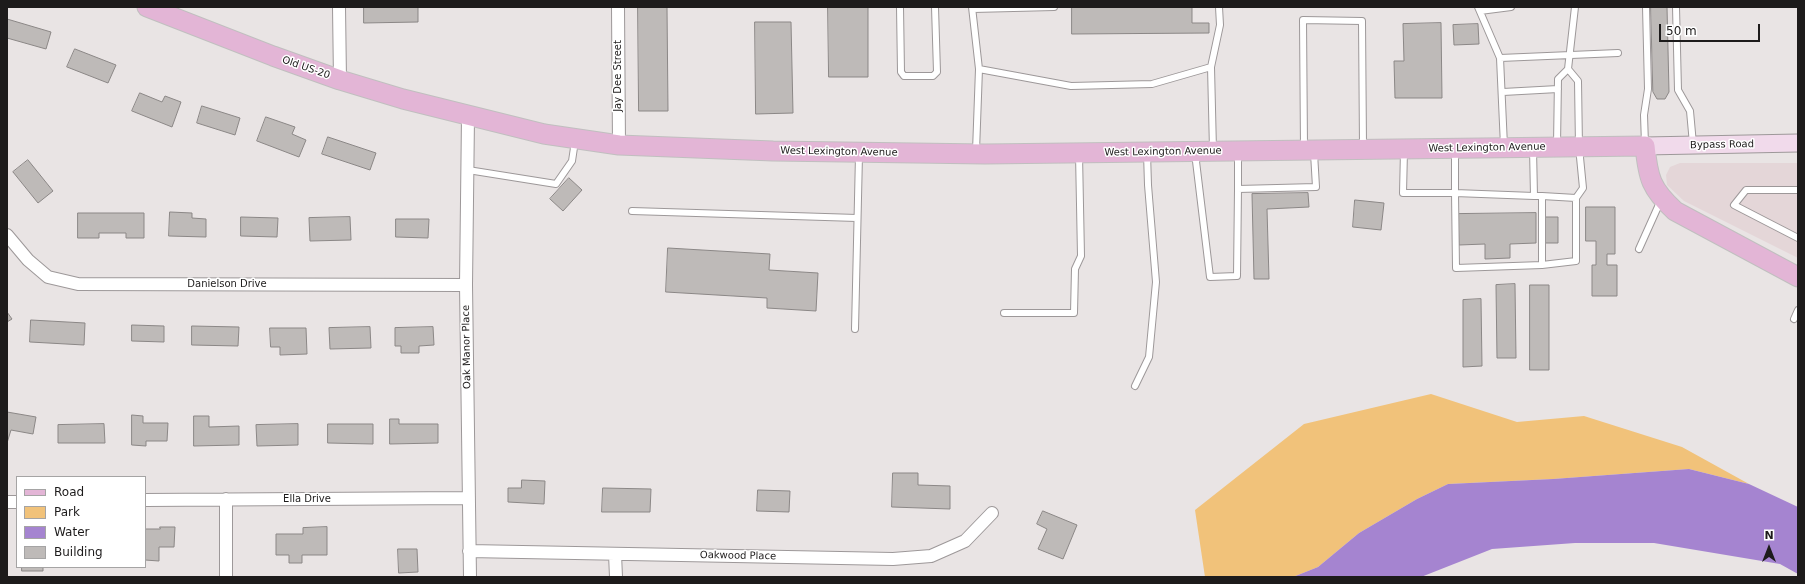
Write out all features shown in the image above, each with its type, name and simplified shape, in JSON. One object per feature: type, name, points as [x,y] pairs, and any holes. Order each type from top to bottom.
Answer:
[{"type":"main road","name":"Old US-20","points":[[147,7],[167,11],[273,56],[340,80],[468,117]]},
{"type":"main road","name":"West Lexington Avenue","points":[[468,117],[575,139],[619,145],[859,153],[975,154],[1645,146]]},
{"type":"main road","name":"Bypass Road","points":[[1645,146],[1798,143]]},
{"type":"main road","points":[[1645,146],[1653,188],[1661,199],[1675,211],[1700,227],[1798,277]]},
{"type":"street","points":[[339,7],[340,80]]},
{"type":"street","name":"Jay Dee Street","points":[[618,7],[619,145]]},
{"type":"street","name":"Oak Manor Place","points":[[468,117],[466,285],[470,577]]},
{"type":"street","name":"Danielson Drive","points":[[7,235],[28,260],[48,277],[78,284],[466,285]]},
{"type":"street","name":"Ella Drive","points":[[146,500],[469,498]]},
{"type":"street","points":[[226,499],[226,577]]},
{"type":"street","name":"Oakwood Place","points":[[469,551],[893,559],[931,556],[965,541],[992,513]]},
{"type":"street","points":[[615,554],[616,577]]},
{"type":"lane","points":[[900,7],[901,72],[904,76],[933,76],[937,72],[935,7]]},
{"type":"lane","points":[[975,154],[979,69],[972,8],[1054,7]]},
{"type":"lane","points":[[1219,7],[1220,25],[1211,66],[1204,151],[1210,277],[1237,276],[1238,151]]},
{"type":"lane","points":[[1504,148],[1503,92],[1500,58],[1479,9],[1511,7]]},
{"type":"lane","points":[[1557,147],[1558,79],[1568,68],[1575,7]]},
{"type":"lane","points":[[1645,146],[1644,115],[1648,89],[1646,7]]},
{"type":"lane","points":[[1676,7],[1678,90],[1690,111],[1693,145]]},
{"type":"lane","points":[[1238,189],[1316,187],[1309,150],[1303,20],[1362,21],[1363,149]]},
{"type":"lane","points":[[1500,58],[1618,53]]},
{"type":"lane","points":[[979,69],[1071,86],[1152,84],[1211,66]]},
{"type":"lane","points":[[1454,148],[1456,268],[1542,265],[1576,261],[1576,198],[1583,188],[1579,147],[1578,81],[1568,68]]},
{"type":"lane","points":[[1503,92],[1558,89]]},
{"type":"lane","points":[[468,170],[556,184],[572,161],[575,139]]},
{"type":"lane","points":[[1533,147],[1534,196]]},
{"type":"lane","points":[[1404,149],[1404,193],[1455,193],[1576,198]]},
{"type":"lane","points":[[1135,386],[1149,357],[1156,282],[1148,185],[1147,152]]},
{"type":"lane","points":[[855,329],[859,153]]},
{"type":"lane","points":[[1004,313],[1074,313],[1075,269],[1081,256],[1078,153]]},
{"type":"lane","points":[[1798,190],[1746,190],[1734,205],[1798,238]]},
{"type":"lane","points":[[1542,196],[1542,265]]},
{"type":"lane","points":[[1639,248],[1661,199]]},
{"type":"lane","points":[[632,211],[857,218]]},
{"type":"lane","points":[[1794,319],[1798,310]]},
{"type":"shaded area","points":[[1680,163],[1798,163],[1798,258],[1684,201],[1667,185],[1666,175],[1670,167]]},
{"type":"green space","points":[[1431,394],[1517,422],[1584,416],[1682,447],[1749,484],[1689,469],[1553,479],[1448,484],[1417,499],[1359,533],[1318,567],[1293,577],[1205,577],[1195,510],[1304,424]]},
{"type":"water","points":[[1689,469],[1749,484],[1798,507],[1798,574],[1780,564],[1654,543],[1575,543],[1492,549],[1421,577],[1293,577],[1318,567],[1359,533],[1417,499],[1448,484],[1553,479]]},
{"type":"building","points":[[364,7],[418,7],[418,22],[364,23]]},
{"type":"building","points":[[638,7],[667,7],[668,111],[639,111]]},
{"type":"building","points":[[828,7],[868,7],[868,77],[829,77]]},
{"type":"building","points":[[1072,7],[1192,7],[1192,23],[1209,23],[1209,33],[1072,34]]},
{"type":"building","points":[[1651,7],[1667,7],[1669,92],[1665,99],[1657,99],[1653,92]]},
{"type":"building","points":[[7,19],[51,32],[46,49],[7,38]]},
{"type":"building","points":[[755,22],[791,22],[793,113],[756,114]]},
{"type":"building","points":[[1441,23],[1442,98],[1395,98],[1394,61],[1404,61],[1403,24]]},
{"type":"building","points":[[1478,24],[1479,44],[1454,45],[1453,25]]},
{"type":"building","points":[[75,49],[116,65],[108,83],[67,67]]},
{"type":"building","points":[[140,93],[162,102],[165,96],[181,102],[172,127],[132,111]]},
{"type":"building","points":[[202,106],[240,118],[235,135],[197,123]]},
{"type":"building","points":[[266,117],[295,127],[292,134],[306,140],[299,157],[257,141]]},
{"type":"building","points":[[328,137],[376,153],[370,170],[322,154]]},
{"type":"building","points":[[28,160],[53,191],[38,203],[13,172]]},
{"type":"building","points":[[569,178],[582,190],[563,211],[550,199]]},
{"type":"building","points":[[1308,193],[1309,207],[1267,209],[1269,279],[1254,279],[1252,194]]},
{"type":"building","points":[[1355,200],[1384,203],[1381,230],[1353,227]]},
{"type":"building","points":[[1586,207],[1615,207],[1615,254],[1607,254],[1607,265],[1617,265],[1617,296],[1592,296],[1592,265],[1596,265],[1596,241],[1586,241]]},
{"type":"building","points":[[170,212],[192,213],[192,218],[206,219],[206,237],[169,236]]},
{"type":"building","points":[[78,213],[144,213],[144,238],[126,238],[126,233],[99,233],[99,238],[78,238]]},
{"type":"building","points":[[1536,213],[1536,243],[1510,244],[1510,258],[1485,259],[1485,244],[1459,245],[1458,214]]},
{"type":"building","points":[[241,217],[278,218],[277,237],[241,236]]},
{"type":"building","points":[[350,217],[351,240],[310,241],[309,218]]},
{"type":"building","points":[[1545,217],[1558,217],[1558,243],[1545,243]]},
{"type":"building","points":[[396,219],[429,219],[428,238],[396,237]]},
{"type":"building","points":[[668,248],[770,254],[769,270],[818,273],[816,311],[767,308],[767,298],[666,292]]},
{"type":"building","points":[[1515,284],[1516,358],[1497,358],[1496,285]]},
{"type":"building","points":[[1530,285],[1549,285],[1549,370],[1530,370]]},
{"type":"building","points":[[1481,299],[1482,366],[1463,367],[1463,300]]},
{"type":"building","points":[[7,312],[12,319],[7,322]]},
{"type":"building","points":[[31,320],[85,323],[84,345],[30,342]]},
{"type":"building","points":[[132,325],[164,326],[164,342],[132,341]]},
{"type":"building","points":[[192,326],[239,327],[238,346],[192,345]]},
{"type":"building","points":[[370,327],[371,348],[330,349],[329,328]]},
{"type":"building","points":[[433,327],[434,345],[419,346],[419,353],[401,353],[401,346],[395,346],[395,328]]},
{"type":"building","points":[[270,328],[306,328],[307,354],[280,355],[280,347],[271,347]]},
{"type":"building","points":[[7,412],[36,417],[33,434],[11,430],[7,443]]},
{"type":"building","points":[[132,415],[143,416],[143,423],[168,423],[167,441],[146,441],[146,446],[132,445]]},
{"type":"building","points":[[194,416],[209,416],[209,427],[239,426],[239,445],[194,446]]},
{"type":"building","points":[[390,419],[399,419],[399,424],[438,424],[438,443],[390,444]]},
{"type":"building","points":[[104,424],[105,443],[58,443],[58,425]]},
{"type":"building","points":[[298,424],[298,445],[257,446],[256,425]]},
{"type":"building","points":[[328,424],[373,424],[373,444],[328,443]]},
{"type":"building","points":[[893,473],[918,473],[918,485],[950,486],[950,509],[892,507]]},
{"type":"building","points":[[522,480],[545,481],[544,504],[508,502],[508,488],[521,488]]},
{"type":"building","points":[[603,488],[651,489],[650,512],[602,512]]},
{"type":"building","points":[[758,490],[790,491],[789,512],[757,511]]},
{"type":"building","points":[[1043,511],[1077,525],[1063,559],[1038,549],[1047,529],[1037,524]]},
{"type":"building","points":[[160,527],[175,527],[174,547],[159,547],[159,561],[146,560],[146,529],[160,529]]},
{"type":"building","points":[[327,527],[327,555],[302,555],[302,563],[289,563],[289,555],[276,555],[276,534],[303,534],[303,528]]},
{"type":"building","points":[[398,549],[417,549],[418,572],[399,573]]},
{"type":"building","points":[[22,568],[43,568],[43,571],[22,571]]}]
